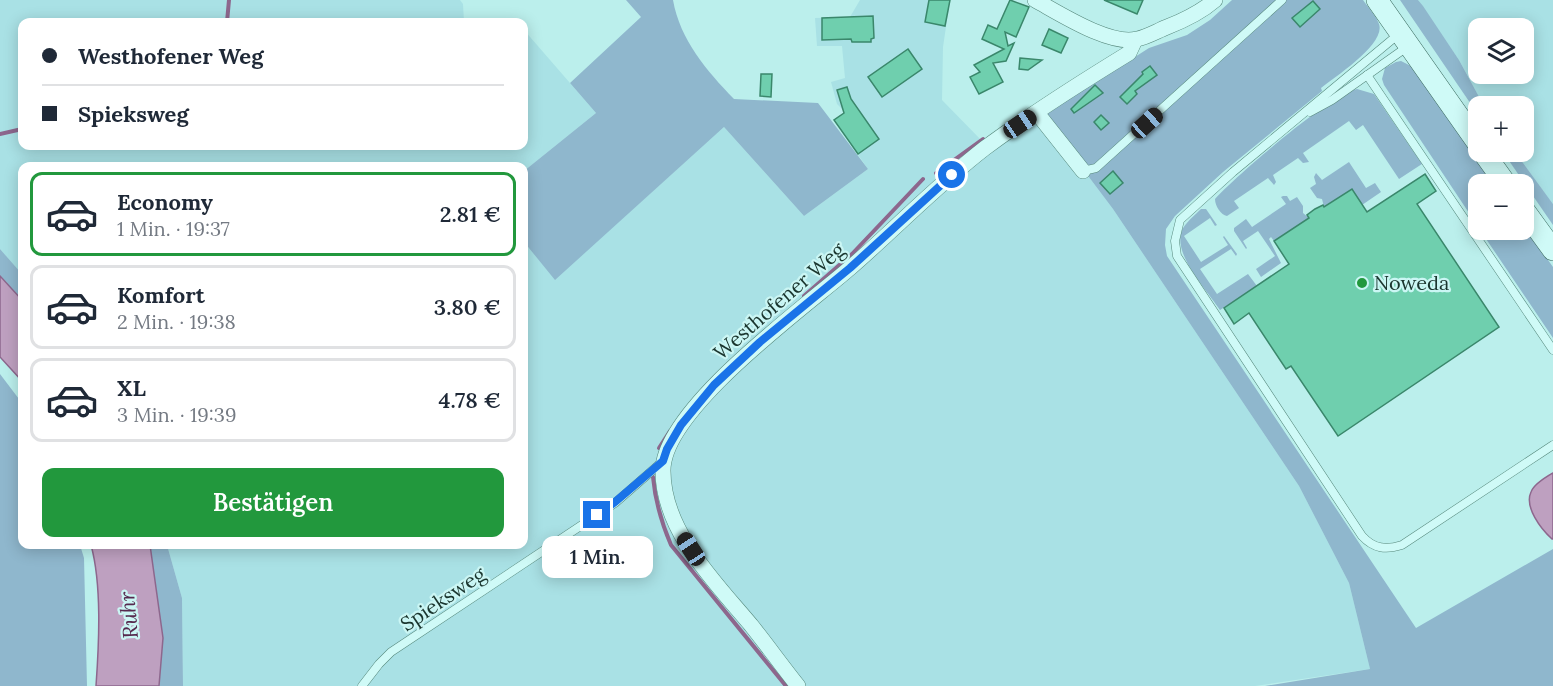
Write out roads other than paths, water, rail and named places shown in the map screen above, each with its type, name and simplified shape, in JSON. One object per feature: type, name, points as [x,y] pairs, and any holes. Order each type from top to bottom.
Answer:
[{"type":"main road","points":[[1377,0],[1468,129]]},
{"type":"main road","points":[[1534,224],[1553,250]]},
{"type":"street","points":[[1035,0],[1091,30],[1119,39],[1135,40],[1188,19],[1204,10],[1215,0]]},
{"type":"street","name":"Westhofener Weg","points":[[663,461],[681,425],[714,385],[760,342],[850,268],[935,189],[986,148],[1128,53],[1135,40]]},
{"type":"street","points":[[1038,112],[1083,171]]},
{"type":"street","points":[[663,461],[669,503],[680,534],[701,565],[798,686]]},
{"type":"lane","points":[[1083,171],[1096,168],[1282,0]]},
{"type":"lane","points":[[1298,119],[1332,100],[1367,75],[1405,39]]},
{"type":"lane","points":[[1405,39],[1327,93],[1204,197],[1180,220],[1175,241],[1177,256],[1362,536],[1378,548],[1391,549],[1402,545],[1553,445]]},
{"type":"lane","points":[[1367,75],[1553,350]]},
{"type":"lane","name":"Spieksweg","points":[[363,686],[391,652],[615,502],[663,461]]},
{"type":"water","points":[[0,276],[18,296],[18,377],[0,357]]},
{"type":"water","points":[[1553,473],[1552,539],[1535,517],[1529,498],[1535,486]]},
{"type":"water","name":"Ruhr","points":[[92,549],[151,549],[163,638],[159,686],[96,686],[99,633],[97,578]]},
{"type":"waterway","points":[[227,18],[229,0]]},
{"type":"waterway","points":[[0,134],[18,130]]},
{"type":"waterway","points":[[936,173],[983,139]]},
{"type":"waterway","points":[[804,296],[852,254],[923,179]]},
{"type":"waterway","points":[[659,448],[670,431]]},
{"type":"waterway","points":[[653,477],[659,511],[671,545],[786,686]]},
{"type":"place","name":"Noweda","points":[[1362,283]]}]
